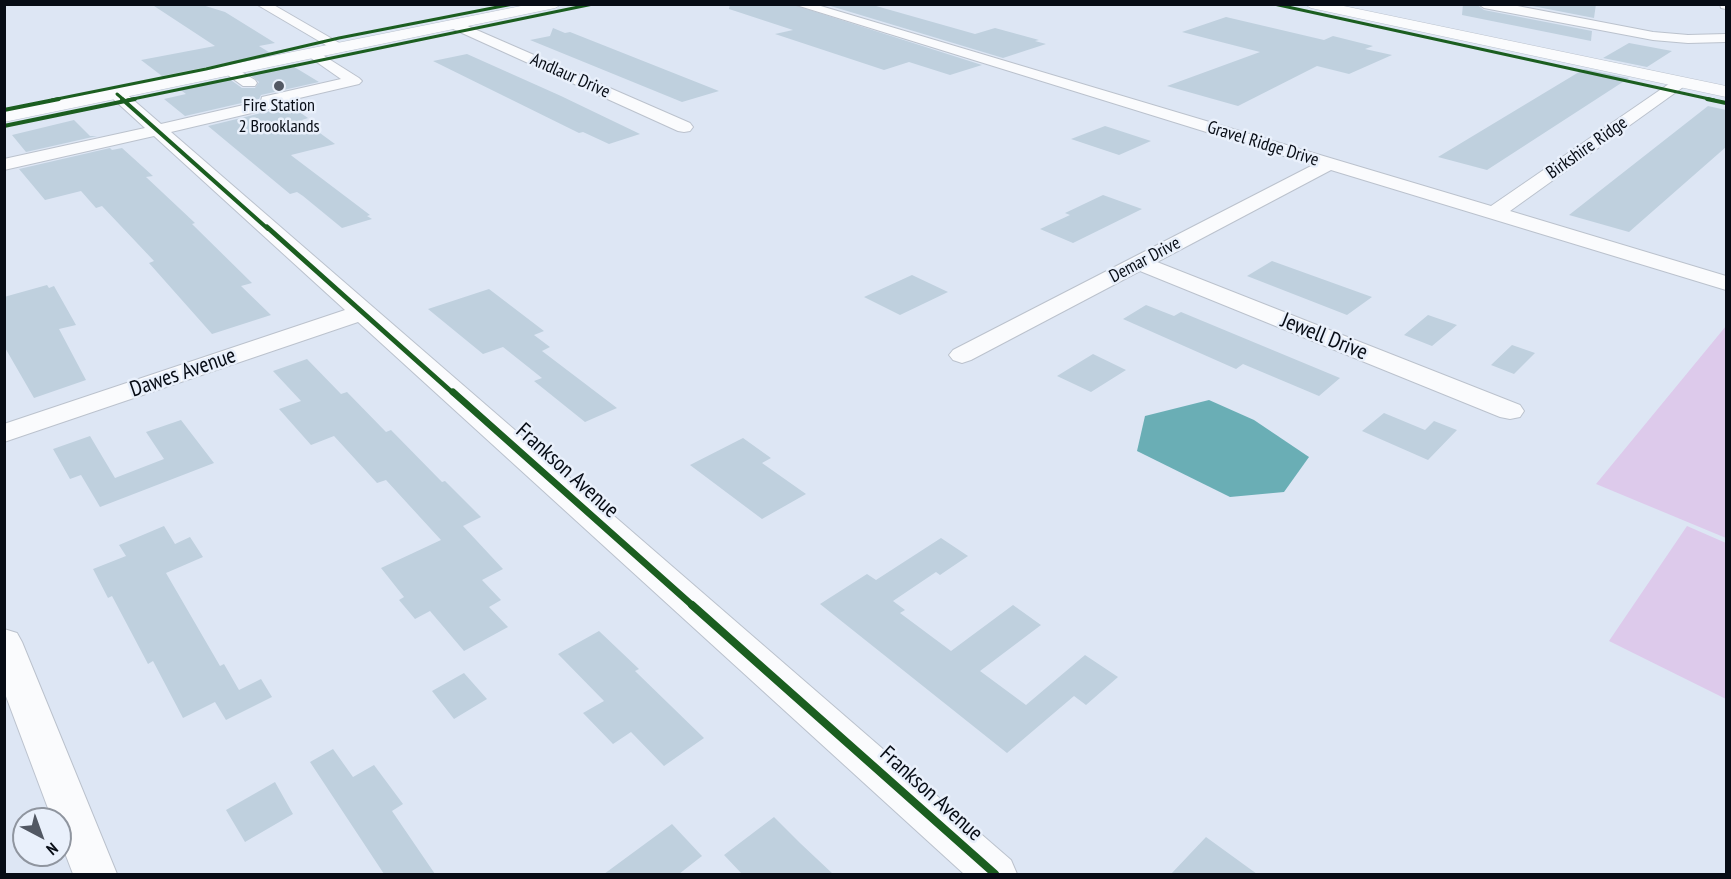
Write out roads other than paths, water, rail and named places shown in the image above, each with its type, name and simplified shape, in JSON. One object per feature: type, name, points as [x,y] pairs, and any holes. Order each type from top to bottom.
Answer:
[{"type":"main road","points":[[4,116],[555,4]]},
{"type":"main road","points":[[1311,4],[1726,92]]},
{"type":"street","points":[[262,4],[341,48]]},
{"type":"street","name":"Gravel Ridge Drive","points":[[799,4],[1726,283]]},
{"type":"street","points":[[1484,4],[1636,33],[1688,39],[1707,48],[1725,42]]},
{"type":"street","name":"Andlaur Drive","points":[[456,25],[684,127]]},
{"type":"street","points":[[4,165],[159,131],[271,104],[268,100],[354,81],[313,53]]},
{"type":"street","points":[[230,70],[249,83]]},
{"type":"street","name":"Birkshire Ridge","points":[[1494,213],[1681,82]]},
{"type":"street","name":"Frankson Avenue","points":[[117,94],[990,873]]},
{"type":"street","name":"Demar Drive","points":[[962,355],[1328,164]]},
{"type":"street","name":"Jewell Drive","points":[[1139,263],[1510,411]]},
{"type":"street","name":"Dawes Avenue","points":[[4,434],[361,313]]},
{"type":"street","points":[[4,642],[95,874]]},
{"type":"water","points":[[1209,400],[1254,420],[1309,457],[1284,492],[1230,497],[1137,451],[1145,416]]},
{"type":"place","name":"Fire Station 2 Brooklands","points":[[279,86]]}]
